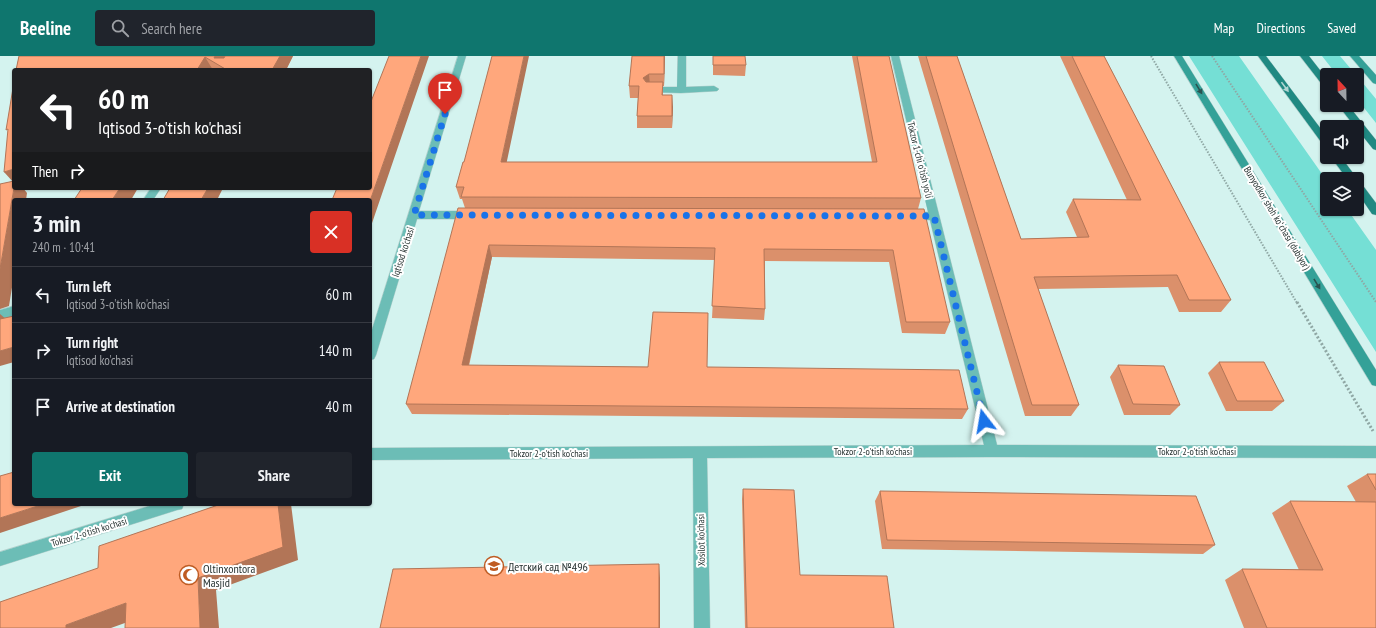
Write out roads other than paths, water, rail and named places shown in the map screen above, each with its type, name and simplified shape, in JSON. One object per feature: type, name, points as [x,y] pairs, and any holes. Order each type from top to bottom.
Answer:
[{"type":"main road","points":[[1262,56],[1320,135]]},
{"type":"main road","points":[[1304,56],[1320,76]]},
{"type":"main road","points":[[1348,112],[1376,147]]},
{"type":"main road","points":[[1364,195],[1376,211]]},
{"type":"street","name":"Iqtisod ko'chasi","points":[[372,349],[462,56]]},
{"type":"street","points":[[681,90],[682,56]]},
{"type":"street","name":"Tokzor 1-chi o'tish yo'li","points":[[895,56],[992,451]]},
{"type":"street","name":"Bunyodkor shoh koʻchasi (dublyor)","points":[[1178,56],[1376,380]]},
{"type":"street","points":[[1354,56],[1376,81]]},
{"type":"street","points":[[650,90],[714,89]]},
{"type":"street","points":[[414,215],[486,215]]},
{"type":"street","points":[[902,216],[934,216]]},
{"type":"street","points":[[0,315],[12,312]]},
{"type":"street","name":"Tokzor 2-o'tish ko'chasi","points":[[372,454],[992,451],[1376,452]]},
{"type":"street","name":"Xosilot ko'chasi","points":[[700,452],[702,628]]},
{"type":"street","name":"Tokzor 2-o'tish ko'chasi","points":[[0,559],[171,506]]},
{"type":"place","name":"Детский сад №496","points":[[494,566]]},
{"type":"place","name":"Oltinxontora Masjid","points":[[189,575]]}]
